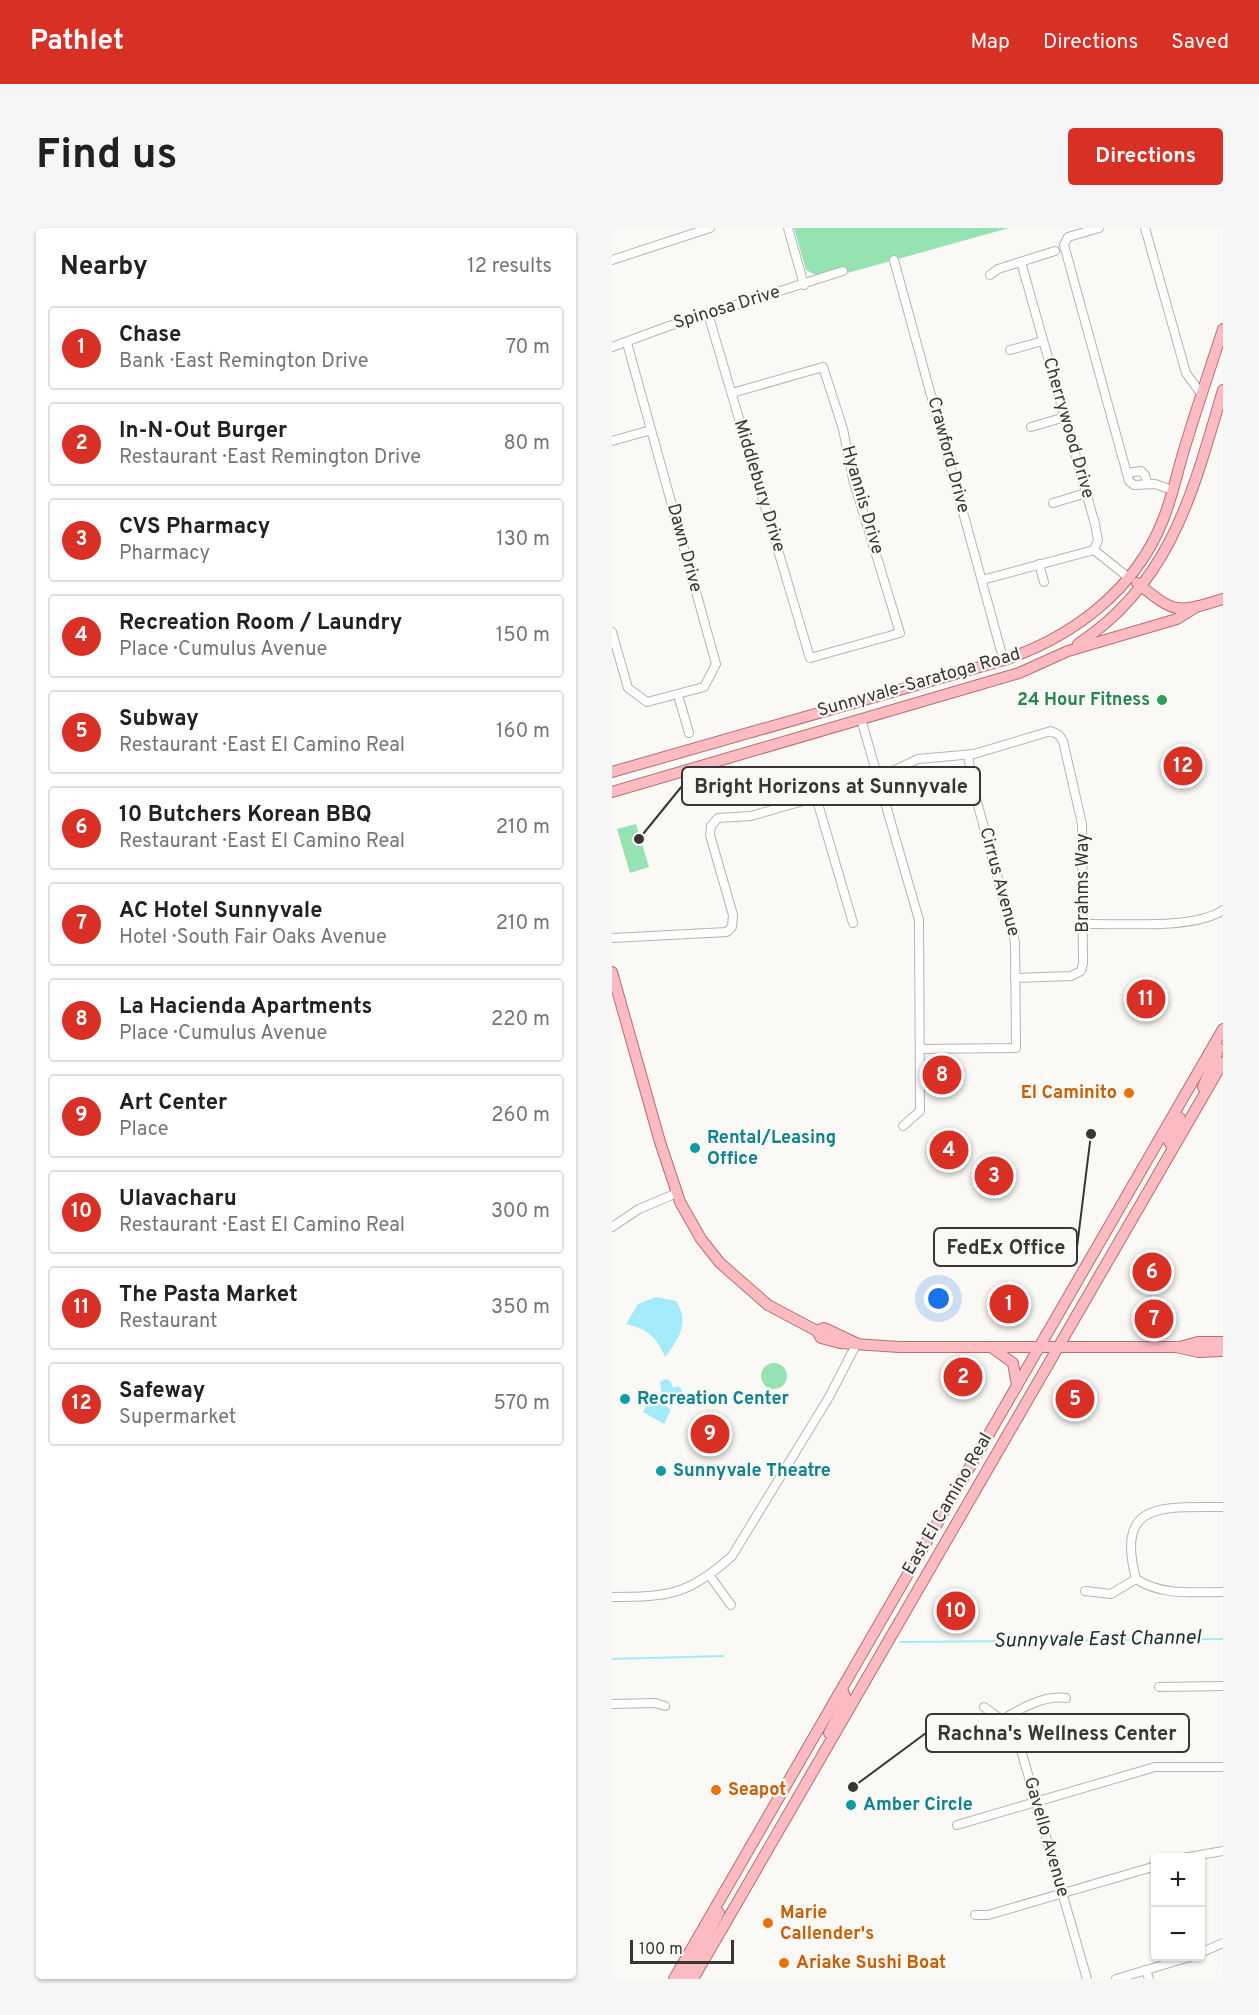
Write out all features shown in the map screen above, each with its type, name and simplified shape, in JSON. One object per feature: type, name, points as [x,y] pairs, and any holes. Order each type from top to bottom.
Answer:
[{"type":"main road","points":[[1129,578],[1148,552],[1158,531],[1223,329]]},
{"type":"main road","points":[[1068,651],[1110,620],[1142,587],[1174,535],[1203,455],[1223,390]]},
{"type":"main road","name":"Sunnyvale-Saratoga Road","points":[[612,772],[1023,653],[1053,639],[1084,620],[1129,578],[1166,607],[1198,606]]},
{"type":"main road","name":"Sunnyvale-Saratoga Road","points":[[612,792],[1019,673],[1068,651],[1177,619],[1198,606],[1223,598]]},
{"type":"main road","points":[[612,972],[677,1193],[701,1239],[731,1274],[768,1305],[817,1330],[824,1328],[843,1334],[856,1343],[898,1347],[1176,1347],[1198,1342],[1223,1342]]},
{"type":"main road","name":"East El Camino Real","points":[[674,1979],[1223,1029]]},
{"type":"main road","points":[[1206,1092],[1202,1084],[1218,1055],[1219,1048],[1215,1044]]},
{"type":"main road","name":"East El Camino Real","points":[[693,1979],[1223,1062]]},
{"type":"main road","points":[[1173,1148],[1168,1140],[1184,1112],[1185,1095]]},
{"type":"main road","points":[[991,1347],[1013,1364],[1017,1386]]},
{"type":"main road","points":[[1176,1347],[1198,1352],[1223,1351]]},
{"type":"main road","points":[[862,1656],[858,1682],[862,1687]]},
{"type":"main road","points":[[825,1750],[830,1729],[846,1699],[842,1689]]},
{"type":"main road","points":[[684,1979],[720,1915],[719,1901]]},
{"type":"street","points":[[612,260],[687,231],[710,228]]},
{"type":"street","points":[[788,228],[804,285]]},
{"type":"street","points":[[1099,228],[1068,237],[1064,245],[1127,473],[1132,485],[1147,483],[1172,490]]},
{"type":"street","points":[[1145,228],[1186,373],[1202,395]]},
{"type":"street","points":[[990,275],[998,269],[1055,251]]},
{"type":"street","name":"Crawford Drive","points":[[894,260],[1001,651]]},
{"type":"street","name":"Cherrywood Drive","points":[[1021,262],[1098,534],[1094,550]]},
{"type":"street","name":"Spinosa Drive","points":[[612,347],[843,271]]},
{"type":"street","name":"Middlebury Drive","points":[[708,314],[810,658]]},
{"type":"street","points":[[1010,350],[1043,341]]},
{"type":"street","name":"Dawn Drive","points":[[612,632],[627,688],[647,702],[704,687],[716,664],[627,343]]},
{"type":"street","name":"Hyannis Drive","points":[[732,393],[823,367],[843,429],[853,479],[900,633],[810,658]]},
{"type":"street","points":[[1031,427],[1065,417]]},
{"type":"street","points":[[612,441],[651,430]]},
{"type":"street","points":[[1127,473],[1141,471],[1147,483]]},
{"type":"street","points":[[1053,503],[1086,493]]},
{"type":"street","points":[[982,580],[1094,550],[1129,578]]},
{"type":"street","points":[[1039,564],[1044,582]]},
{"type":"street","points":[[678,695],[689,733]]},
{"type":"street","points":[[861,719],[919,920],[920,1111],[903,1126]]},
{"type":"street","name":"Brahms Way","points":[[968,755],[1047,732],[1056,733],[1063,741],[1080,808],[1083,964],[1077,974],[1016,978]]},
{"type":"street","points":[[612,938],[727,932],[732,927],[733,915],[712,841],[711,826],[722,817],[747,816],[816,797],[878,777],[918,759],[945,754],[968,755]]},
{"type":"street","name":"Cirrus Avenue","points":[[921,1049],[1016,1048],[1016,978],[1012,925],[973,787],[968,755]]},
{"type":"street","points":[[816,797],[853,922]]},
{"type":"street","points":[[1083,924],[1202,921],[1223,910]]},
{"type":"street","points":[[612,1227],[639,1209],[677,1193]]},
{"type":"street","points":[[612,1597],[652,1597],[674,1593],[710,1576],[732,1556],[746,1537],[829,1397],[856,1343]]},
{"type":"street","points":[[1223,1507],[1159,1509],[1142,1516],[1132,1533],[1131,1558],[1136,1579],[1151,1589],[1168,1592],[1223,1592]]},
{"type":"street","points":[[710,1576],[731,1605]]},
{"type":"street","points":[[1085,1591],[1111,1593],[1136,1579]]},
{"type":"street","points":[[1160,1687],[1223,1686]]},
{"type":"street","points":[[1002,1720],[1022,1707],[1057,1697],[1066,1698]]},
{"type":"street","points":[[612,1704],[655,1703],[665,1706]]},
{"type":"street","name":"Gavello Avenue","points":[[984,1707],[1002,1720],[1021,1750],[1087,1979]]},
{"type":"street","points":[[957,1825],[1155,1767],[1223,1767]]},
{"type":"street","points":[[1205,1854],[1223,1851]]},
{"type":"street","points":[[975,1915],[988,1915],[1151,1867]]},
{"type":"street","points":[[1205,1951],[1223,1943]]},
{"type":"street","points":[[1116,1979],[1147,1974],[1180,1961]]},
{"type":"green space","points":[[794,228],[1009,228],[844,274],[841,267],[816,275],[806,270]]},
{"type":"green space","points":[[636,824],[649,867],[630,873],[617,829]]},
{"type":"green space","points":[[774,1363],[783,1367],[787,1376],[783,1385],[774,1389],[765,1385],[761,1376],[765,1367]]},
{"type":"water","points":[[656,1297],[676,1301],[682,1316],[681,1330],[675,1344],[665,1357],[655,1339],[640,1328],[626,1324],[638,1304]]},
{"type":"water","points":[[666,1379],[671,1382],[673,1388],[678,1386],[682,1390],[681,1396],[665,1405],[671,1410],[664,1424],[643,1412],[651,1397],[660,1402],[662,1398],[660,1382]]},
{"type":"waterway","name":"Sunnyvale East Channel","points":[[900,1642],[1223,1639]]},
{"type":"waterway","name":"Sunnyvale East Channel","points":[[612,1659],[723,1656]]},
{"type":"place","name":"24 Hour Fitness","points":[[1162,700]]},
{"type":"place","name":"Safeway","points":[[1183,766]]},
{"type":"place","name":"Bright Horizons at Sunnyvale","points":[[639,839]]},
{"type":"place","name":"The Pasta Market","points":[[1146,999]]},
{"type":"place","name":"La Hacienda Apartments","points":[[942,1075]]},
{"type":"place","name":"El Caminito","points":[[1129,1093]]},
{"type":"place","name":"FedEx Office","points":[[1091,1134]]},
{"type":"place","name":"Rental/Leasing Office","points":[[695,1148]]},
{"type":"place","name":"Recreation Room / Laundry","points":[[949,1150]]},
{"type":"place","name":"CVS Pharmacy","points":[[994,1176]]},
{"type":"place","name":"10 Butchers Korean BBQ","points":[[1152,1272]]},
{"type":"place","name":"Chase","points":[[1009,1304]]},
{"type":"place","name":"AC Hotel Sunnyvale","points":[[1154,1319]]},
{"type":"place","name":"In-N-Out Burger","points":[[963,1377]]},
{"type":"place","name":"Recreation Center","points":[[625,1399]]},
{"type":"place","name":"Subway","points":[[1075,1399]]},
{"type":"place","name":"Art Center","points":[[710,1434]]},
{"type":"place","name":"Sunnyvale Theatre","points":[[661,1471]]},
{"type":"place","name":"Ulavacharu","points":[[956,1611]]},
{"type":"place","name":"Rachna's Wellness Center","points":[[853,1787]]},
{"type":"place","name":"Seapot","points":[[716,1790]]},
{"type":"place","name":"Amber Circle","points":[[851,1805]]},
{"type":"place","name":"Marie Callender's","points":[[768,1923]]},
{"type":"place","name":"Ariake Sushi Boat","points":[[784,1963]]}]
